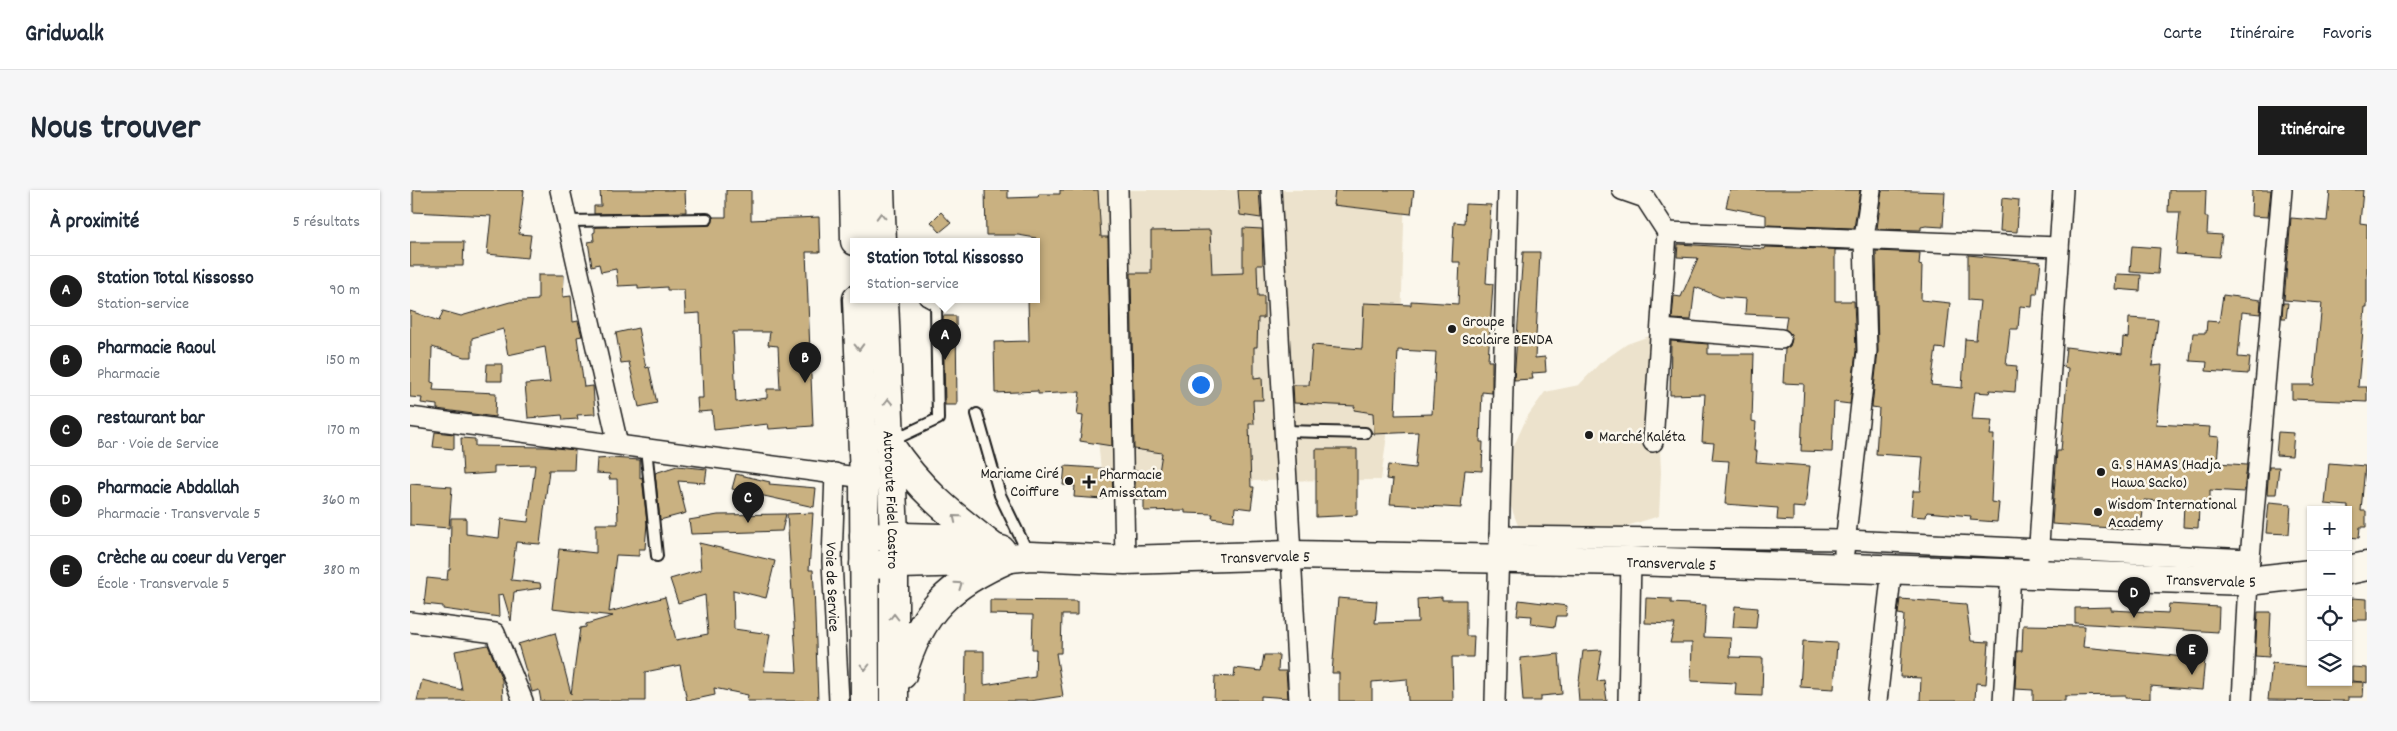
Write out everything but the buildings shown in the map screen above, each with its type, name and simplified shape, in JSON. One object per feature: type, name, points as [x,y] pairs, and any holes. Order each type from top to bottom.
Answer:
[{"type":"main road","points":[[854,190],[855,238]]},
{"type":"main road","points":[[880,190],[882,238]]},
{"type":"main road","name":"Autoroute Fidel Castro","points":[[857,303],[864,478],[865,701]]},
{"type":"main road","name":"Autoroute Fidel Castro","points":[[884,303],[894,535],[895,701]]},
{"type":"main road","points":[[890,443],[908,472],[942,507],[1011,554],[984,569],[945,595],[927,617],[910,648],[895,701]]},
{"type":"main road","name":"Transvervale 5","points":[[864,536],[894,535],[942,538],[1011,554]]},
{"type":"main road","name":"Transvervale 5","points":[[864,565],[894,565],[1011,554],[1125,560],[1499,548],[1631,561],[2024,575],[2249,570],[2307,574]]},
{"type":"main road","points":[[2352,569],[2367,566]]},
{"type":"street","points":[[560,190],[618,444]]},
{"type":"street","points":[[1118,190],[1125,560]]},
{"type":"street","points":[[1272,190],[1299,701]]},
{"type":"street","points":[[1495,701],[1508,190]]},
{"type":"street","points":[[1622,190],[1646,194],[1667,232],[1653,442]]},
{"type":"street","points":[[1842,569],[1867,351],[1864,238],[1871,190]]},
{"type":"street","points":[[2003,701],[2024,575],[2039,548],[2063,190]]},
{"type":"street","points":[[2242,701],[2249,570],[2282,190]]},
{"type":"street","points":[[1667,232],[1864,238],[2059,247]]},
{"type":"street","points":[[1661,329],[1781,339]]},
{"type":"street","points":[[410,417],[864,478]]},
{"type":"street","name":"Voie de Service","points":[[835,473],[832,561],[839,701]]},
{"type":"street","points":[[1499,548],[1846,540],[2039,548],[2249,570]]},
{"type":"street","points":[[1628,701],[1631,561]]},
{"type":"street","points":[[1877,701],[1892,569]]},
{"type":"street","points":[[410,622],[495,633],[523,701]]},
{"type":"lane","points":[[567,221],[707,219]]},
{"type":"lane","points":[[890,443],[938,419],[936,305],[932,303]]},
{"type":"lane","points":[[977,414],[1000,495],[1011,554]]},
{"type":"lane","points":[[1284,431],[1365,434]]},
{"type":"lane","points":[[646,448],[657,556]]},
{"type":"shaded area","points":[[1075,190],[1405,190],[1401,328],[1381,480],[1102,482]]},
{"type":"shaded area","name":"Marché Kaléta","points":[[1655,334],[1661,472],[1659,516],[1614,530],[1520,531],[1508,499],[1511,452],[1527,417],[1545,392],[1579,385],[1600,363],[1627,344]]},
{"type":"place","name":"Groupe Scolaire BENDA","points":[[1452,329]]},
{"type":"place","name":"Station Total Kissosso","points":[[945,360]]},
{"type":"place","name":"Pharmacie Raoul","points":[[805,383]]},
{"type":"place","name":"Marché Kaléta","points":[[1589,435]]},
{"type":"place","name":"G. S HAMAS (Hadja Hawa Sacko)","points":[[2101,472]]},
{"type":"place","name":"Mariame Ciré Coiffure","points":[[1069,481]]},
{"type":"place","name":"Pharmacie Amissatam","points":[[1089,482]]},
{"type":"place","name":"Wisdom International Academy","points":[[2098,512]]},
{"type":"place","name":"restaurant bar","points":[[748,523]]},
{"type":"place","name":"Pharmacie Abdallah","points":[[2134,618]]},
{"type":"place","name":"Crèche au coeur du Verger","points":[[2192,675]]}]
